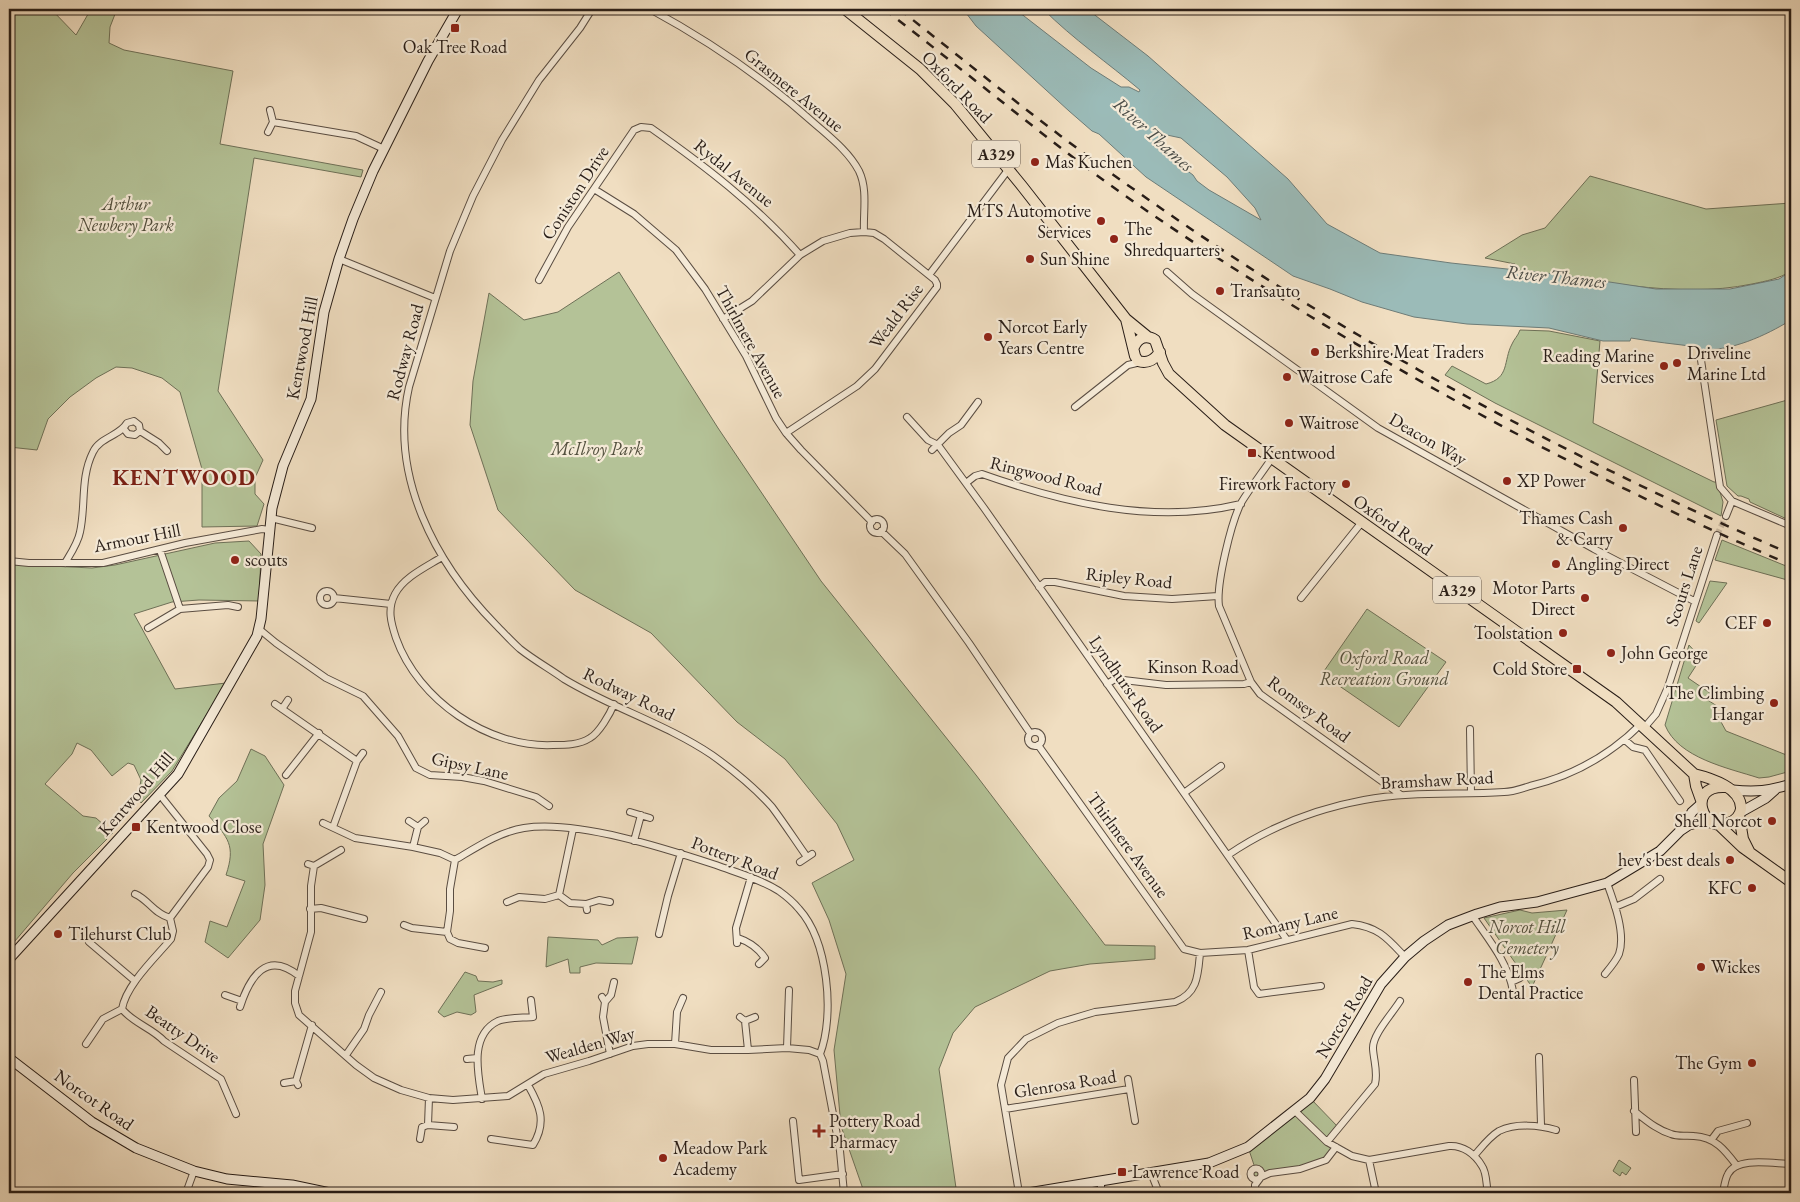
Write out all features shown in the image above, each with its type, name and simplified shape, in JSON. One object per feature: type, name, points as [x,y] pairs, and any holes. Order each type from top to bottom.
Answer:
[{"type":"main road","name":"Oxford Road","points":[[845,9],[914,64],[955,104],[1126,319],[1148,337]]},
{"type":"main road","name":"Oxford Road","points":[[1126,319],[1134,350]]},
{"type":"main road","points":[[1148,337],[1155,340],[1160,352],[1154,359],[1144,362],[1136,359],[1134,350],[1138,341],[1148,337]]},
{"type":"main road","name":"Oxford Road","points":[[1160,352],[1169,374],[1225,425],[1616,702],[1694,774],[1704,776],[1729,788]]},
{"type":"main road","name":"Oxford Road","points":[[1144,362],[1169,374]]},
{"type":"main road","points":[[1694,774],[1705,815],[1731,838],[1791,882]]},
{"type":"main road","points":[[1701,802],[1709,789],[1717,786],[1729,788],[1738,796],[1741,804],[1740,814],[1743,839],[1750,852]]},
{"type":"main road","points":[[1716,824],[1730,823],[1740,814]]},
{"type":"street","name":"Kentwood Hill","points":[[9,959],[178,774],[251,648],[260,629],[271,518],[283,466],[311,399],[324,312],[339,259],[355,213],[373,171],[428,61],[458,9]]},
{"type":"street","name":"Rodway Road","points":[[592,9],[580,28],[539,80],[502,140],[473,196],[450,251],[407,394],[404,416],[404,442],[408,471],[418,506],[442,557],[476,605],[520,649],[565,679],[676,734],[712,755],[746,782],[771,807],[809,855],[800,862]]},
{"type":"street","name":"Grasmere Avenue","points":[[650,9],[680,25],[744,66],[790,102],[843,149],[859,171],[864,185],[864,232]]},
{"type":"street","points":[[268,132],[273,122],[270,110]]},
{"type":"street","points":[[273,122],[356,136],[384,149]]},
{"type":"street","name":"Coniston Drive","points":[[540,280],[568,227],[634,130],[641,127]]},
{"type":"street","name":"Rydal Avenue","points":[[641,127],[651,128],[698,161],[776,227],[800,255]]},
{"type":"street","name":"Weald Rise","points":[[786,433],[857,386],[875,369],[937,287],[935,280],[929,275],[1008,170]]},
{"type":"street","name":"Thirlmere Avenue","points":[[594,189],[634,214],[676,250],[705,289],[746,356],[776,418],[786,433],[800,450],[872,522],[875,520],[881,521],[883,525],[881,531],[905,554],[969,643],[1030,733]]},
{"type":"street","points":[[723,319],[752,301],[800,255],[823,241],[850,233],[864,232],[884,239],[929,275]]},
{"type":"street","points":[[339,259],[435,298]]},
{"type":"street","name":"Deacon Way","points":[[1167,272],[1192,294],[1378,428],[1594,549],[1694,601]]},
{"type":"street","points":[[1128,365],[1134,350]]},
{"type":"street","points":[[1701,360],[1720,487],[1732,502],[1791,526]]},
{"type":"street","points":[[1075,407],[1128,365],[1144,362]]},
{"type":"street","points":[[932,450],[949,433],[961,425],[978,402]]},
{"type":"street","name":"Lyndhurst Road","points":[[907,417],[928,440],[938,445],[966,483],[1287,940]]},
{"type":"street","points":[[65,563],[80,533],[85,471],[94,450],[106,438],[124,429],[127,423],[134,421],[139,425],[140,431],[159,443],[167,451]]},
{"type":"street","points":[[124,429],[128,434],[135,435],[140,431]]},
{"type":"street","name":"Romsey Road","points":[[1272,458],[1241,504],[1219,580],[1219,606],[1251,682],[1260,694],[1401,795]]},
{"type":"street","name":"Ringwood Road","points":[[966,483],[975,476],[982,474],[1065,500],[1128,510],[1175,512],[1215,510],[1241,504]]},
{"type":"street","points":[[1726,516],[1732,502]]},
{"type":"street","points":[[271,518],[312,528]]},
{"type":"street","points":[[1302,598],[1362,522]]},
{"type":"street","name":"Armour Hill","points":[[9,561],[29,563],[103,563],[185,543],[262,529],[270,530]]},
{"type":"street","name":"Scours Lane","points":[[1642,726],[1656,714],[1668,686],[1694,601],[1717,535]]},
{"type":"street","points":[[160,550],[180,609]]},
{"type":"street","points":[[442,557],[410,577],[400,586],[391,604],[391,624],[407,662],[444,705],[487,732],[516,742],[546,746],[575,744],[591,738],[604,722],[614,704]]},
{"type":"street","name":"Ripley Road","points":[[1039,587],[1045,582],[1055,582],[1124,596],[1172,599],[1218,596]]},
{"type":"street","points":[[334,598],[391,604]]},
{"type":"street","points":[[148,628],[180,609],[228,605],[238,607]]},
{"type":"street","name":"Gipsy Lane","points":[[260,629],[276,644],[326,678],[363,696],[398,736],[416,768],[430,775],[462,777],[484,781],[536,797],[549,806]]},
{"type":"street","name":"Kinson Road","points":[[1107,684],[1115,679],[1166,685],[1244,684],[1251,682]]},
{"type":"street","points":[[282,709],[288,700]]},
{"type":"street","points":[[275,704],[357,761]]},
{"type":"street","name":"Bramshaw Road","points":[[1228,854],[1267,831],[1324,809],[1364,800],[1401,795],[1506,792],[1540,784],[1589,764],[1642,726]]},
{"type":"street","points":[[1470,729],[1470,793]]},
{"type":"street","name":"Thirlmere Avenue","points":[[1030,733],[1037,732],[1040,734],[1042,739],[1038,745]]},
{"type":"street","points":[[286,775],[319,733]]},
{"type":"street","name":"Thirlmere Avenue","points":[[1030,733],[1028,743],[1038,745]]},
{"type":"street","points":[[1625,740],[1633,747],[1645,750],[1680,801]]},
{"type":"street","name":"Thirlmere Avenue","points":[[1038,745],[1176,939],[1184,949],[1200,953]]},
{"type":"street","points":[[333,827],[357,761],[363,753]]},
{"type":"street","points":[[1184,793],[1221,766]]},
{"type":"street","points":[[1729,788],[1756,792],[1775,790],[1791,784]]},
{"type":"street","points":[[1740,814],[1766,798],[1775,790]]},
{"type":"street","points":[[160,795],[210,860],[203,876],[170,918]]},
{"type":"street","name":"Norcot Road","points":[[1028,1193],[1209,1163],[1248,1147],[1310,1098],[1325,1079],[1381,984],[1424,941],[1448,925],[1472,915],[1500,907],[1537,902],[1607,883],[1660,851],[1680,831],[1701,802]]},
{"type":"street","points":[[630,812],[650,818]]},
{"type":"street","points":[[634,841],[641,815]]},
{"type":"street","points":[[409,821],[418,827]]},
{"type":"street","points":[[413,847],[418,827],[425,821]]},
{"type":"street","name":"Norcot Road","points":[[1680,831],[1700,822],[1716,824]]},
{"type":"street","points":[[323,823],[356,838],[413,847],[440,853],[456,860],[450,889],[450,911],[447,932],[450,939],[472,950],[485,948]]},
{"type":"street","name":"Pottery Road","points":[[456,860],[481,844],[503,834],[524,828],[548,827],[598,832],[681,853],[751,877],[780,892],[800,909],[810,924],[817,942],[826,979],[828,1005],[826,1027],[820,1054],[823,1061],[840,1151],[846,1193]]},
{"type":"street","points":[[559,895],[573,829]]},
{"type":"street","name":"Wealden Way","points":[[341,850],[311,865],[311,932],[295,991],[295,1002],[299,1015],[356,1065],[374,1078],[401,1090],[429,1098],[453,1100],[508,1096],[544,1074],[633,1046],[675,1044],[711,1050],[788,1048],[809,1050],[820,1054]]},
{"type":"street","points":[[658,934],[681,853]]},
{"type":"street","points":[[751,877],[736,928],[737,941],[752,944],[759,950],[765,958],[759,964]]},
{"type":"street","points":[[1615,907],[1634,899],[1660,879]]},
{"type":"street","points":[[1605,974],[1619,952],[1619,924],[1607,883]]},
{"type":"street","points":[[135,894],[141,896],[144,901],[161,915],[170,918]]},
{"type":"street","points":[[508,902],[519,898],[545,899],[559,895]]},
{"type":"street","points":[[559,895],[570,903],[586,907],[599,900],[610,902]]},
{"type":"street","points":[[310,909],[321,908],[364,919]]},
{"type":"street","points":[[1472,915],[1503,961],[1513,991]]},
{"type":"street","points":[[86,1044],[103,1020],[122,1009],[124,998],[171,939],[173,932],[170,918]]},
{"type":"street","points":[[404,925],[412,928],[447,932]]},
{"type":"street","name":"Romany Lane","points":[[1200,953],[1248,950],[1345,925],[1365,926],[1377,930],[1406,957]]},
{"type":"street","points":[[90,942],[136,981]]},
{"type":"street","points":[[1248,950],[1254,987],[1259,994],[1321,986]]},
{"type":"street","points":[[1019,1193],[1001,1085],[1008,1058],[1026,1039],[1058,1023],[1096,1012],[1175,1002],[1185,998],[1192,991],[1197,977],[1200,953]]},
{"type":"street","points":[[225,995],[241,1004],[252,981],[262,969],[270,965],[290,968],[299,976]]},
{"type":"street","points":[[1511,982],[1520,978]]},
{"type":"street","points":[[610,1054],[603,999],[611,996],[614,982]]},
{"type":"street","points":[[788,1048],[785,997],[789,990]]},
{"type":"street","points":[[346,1055],[364,1029],[381,992]]},
{"type":"street","points":[[675,1044],[677,1012],[683,998]]},
{"type":"street","points":[[482,1099],[478,1077],[480,1039],[488,1028],[499,1020],[533,1017],[531,1000]]},
{"type":"street","points":[[1327,1142],[1375,1084],[1377,1076],[1373,1048],[1374,1039],[1400,1001]]},
{"type":"street","name":"Beatty Drive","points":[[122,1009],[147,1029],[156,1033],[164,1041],[221,1079],[236,1114]]},
{"type":"street","points":[[748,1050],[742,1019],[755,1017]]},
{"type":"street","points":[[284,1083],[297,1083],[312,1025]]},
{"type":"street","points":[[1539,1057],[1542,1126]]},
{"type":"street","name":"Norcot Road","points":[[9,1058],[92,1122],[136,1148],[194,1171],[227,1179],[292,1185],[330,1193]]},
{"type":"street","points":[[467,1059],[478,1058]]},
{"type":"street","name":"Glenrosa Road","points":[[1128,1079],[1135,1121]]},
{"type":"street","points":[[1634,1080],[1636,1132]]},
{"type":"street","points":[[491,1139],[534,1148],[540,1133],[539,1108],[528,1085]]},
{"type":"street","name":"Glenrosa Road","points":[[1005,1109],[1130,1089]]},
{"type":"street","points":[[428,1125],[429,1098]]},
{"type":"street","points":[[1295,1111],[1327,1142],[1352,1156],[1373,1159],[1456,1146],[1465,1149],[1483,1166],[1488,1193]]},
{"type":"street","points":[[1634,1111],[1660,1130],[1673,1135],[1696,1136],[1712,1140],[1725,1150],[1737,1166]]},
{"type":"street","points":[[793,1121],[799,1180],[843,1178]]},
{"type":"street","points":[[1712,1140],[1718,1131],[1746,1123]]},
{"type":"street","points":[[420,1140],[422,1127],[428,1125],[454,1127]]},
{"type":"street","points":[[1474,1156],[1499,1131],[1514,1127],[1542,1126],[1556,1130]]},
{"type":"street","points":[[1255,1193],[1255,1185],[1261,1178],[1270,1173],[1300,1169],[1326,1160],[1336,1147]]},
{"type":"street","points":[[1373,1159],[1376,1193]]},
{"type":"street","points":[[1723,1193],[1728,1174],[1737,1166],[1755,1162],[1791,1164]]},
{"type":"street","points":[[186,1193],[194,1171]]},
{"type":"street","points":[[1151,1173],[1158,1193]]},
{"type":"street","points":[[1101,1193],[1102,1181]]},
{"type":"street","points":[[271,1193],[272,1183]]},
{"type":"green space","name":"Arthur Newbery Park","points":[[9,9],[51,9],[76,35],[91,9],[117,9],[110,27],[109,43],[124,50],[233,71],[220,144],[363,170],[361,177],[254,158],[218,391],[263,460],[255,478],[255,494],[264,504],[257,526],[202,527],[202,469],[180,392],[162,378],[132,368],[116,367],[96,378],[70,397],[48,419],[37,450],[9,447]]},
{"type":"green space","points":[[1590,176],[1706,209],[1791,203],[1791,271],[1767,281],[1752,284],[1693,290],[1663,289],[1515,270],[1515,264],[1485,258],[1522,235],[1545,228]]},
{"type":"green space","name":"McIlroy Park","points":[[619,272],[718,428],[821,581],[976,775],[1105,945],[1155,946],[1155,959],[1090,964],[1050,971],[975,1007],[953,1033],[939,1069],[956,1188],[915,1192],[864,1192],[841,1126],[834,1050],[846,974],[829,920],[812,883],[854,860],[837,824],[785,759],[737,722],[651,633],[575,590],[498,510],[470,425],[473,381],[489,293],[524,320],[558,312]]},
{"type":"green space","points":[[1520,330],[1549,331],[1600,341],[1593,423],[1717,482],[1723,502],[1721,516],[1495,403],[1445,375],[1452,366],[1486,384],[1499,378],[1505,368],[1509,350]]},
{"type":"green space","points":[[1791,399],[1791,521],[1750,502],[1749,499],[1738,496],[1727,486],[1716,420]]},
{"type":"green space","points":[[1722,540],[1791,568],[1791,581],[1715,560]]},
{"type":"green space","points":[[249,541],[261,554],[259,601],[199,600],[172,602],[134,614],[175,689],[226,683],[172,771],[141,803],[138,797],[141,780],[134,765],[128,763],[112,776],[91,750],[77,743],[72,754],[45,784],[83,816],[96,818],[113,833],[73,873],[9,948],[9,564],[92,568],[115,565],[215,543]]},
{"type":"green space","points":[[1710,581],[1727,583],[1699,623],[1696,621]]},
{"type":"green space","name":"Oxford Road Recreation Ground","points":[[1367,609],[1446,662],[1399,727],[1322,674]]},
{"type":"green space","points":[[1689,645],[1701,658],[1688,678],[1710,693],[1706,699],[1717,706],[1715,711],[1726,731],[1789,756],[1791,752],[1791,771],[1759,778],[1719,766],[1692,754],[1672,736],[1665,725]]},
{"type":"green space","points":[[251,749],[265,756],[284,785],[263,844],[265,885],[260,920],[228,958],[205,942],[210,921],[227,927],[245,881],[226,875],[230,856],[228,842],[209,816],[219,798],[237,781]]},
{"type":"green space","name":"Norcot Hill Cemetery","points":[[1520,910],[1532,913],[1567,910],[1532,987],[1484,918]]},
{"type":"green space","points":[[548,937],[598,940],[602,945],[617,938],[638,937],[632,964],[596,963],[580,967],[580,973],[570,973],[568,959],[546,967]]},
{"type":"green space","points":[[465,972],[476,976],[478,981],[493,982],[502,980],[502,984],[474,995],[476,1012],[471,1015],[457,1012],[444,1017],[438,1012]]},
{"type":"green space","points":[[1310,1098],[1339,1128],[1328,1141],[1336,1147],[1326,1160],[1256,1180],[1252,1178],[1251,1170],[1255,1168],[1248,1147]]},
{"type":"green space","points":[[1619,1160],[1631,1168],[1626,1175],[1622,1172],[1620,1176],[1613,1171]]},
{"type":"water","name":"River Thames","points":[[963,9],[1015,9],[1091,68],[1121,87],[1129,87],[1139,92],[1140,90],[1078,41],[1043,9],[1087,9],[1148,56],[1288,179],[1327,224],[1380,253],[1563,275],[1656,289],[1730,289],[1779,279],[1791,271],[1791,320],[1770,332],[1736,345],[1712,350],[1700,350],[1698,347],[1631,338],[1630,341],[1603,341],[1549,328],[1467,324],[1414,317],[1362,302],[1293,276],[1146,177],[1099,134],[1092,131],[1069,111],[976,26]],"holes":[[[1167,135],[1181,138],[1227,177],[1255,208],[1261,220],[1209,190],[1170,158],[1165,151],[1164,138]]]},
{"type":"tunnel","points":[[1717,535],[1726,516]]},
{"type":"railway","points":[[884,9],[1111,186],[1196,244],[1324,325],[1388,363],[1520,436],[1654,503],[1791,565]]},
{"type":"railway","points":[[899,9],[1019,104],[1111,173],[1297,298],[1376,346],[1539,435],[1622,477],[1791,554]]},
{"type":"place","name":"Oak Tree Road","points":[[455,28]]},
{"type":"place","name":"Mas Kuchen","points":[[1035,162]]},
{"type":"place","name":"MTS Automotive Services","points":[[1101,221]]},
{"type":"place","name":"The Shredquarters","points":[[1114,239]]},
{"type":"place","name":"Sun Shine","points":[[1030,259]]},
{"type":"place","name":"Transauto","points":[[1220,291]]},
{"type":"place","name":"Norcot Early Years Centre","points":[[988,337]]},
{"type":"place","name":"Berkshire Meat Traders","points":[[1315,352]]},
{"type":"place","name":"Driveline Marine Ltd","points":[[1677,363]]},
{"type":"place","name":"Reading Marine Services","points":[[1664,366]]},
{"type":"place","name":"Waitrose Cafe","points":[[1287,377]]},
{"type":"place","name":"Waitrose","points":[[1289,423]]},
{"type":"place","name":"Kentwood","points":[[1252,453]]},
{"type":"place","name":"XP Power","points":[[1507,481]]},
{"type":"place","name":"Firework Factory","points":[[1346,484]]},
{"type":"place","name":"Thames Cash & Carry","points":[[1623,528]]},
{"type":"place","name":"scouts","points":[[235,560]]},
{"type":"place","name":"Angling Direct","points":[[1556,564]]},
{"type":"place","name":"Motor Parts Direct","points":[[1585,598]]},
{"type":"place","name":"CEF","points":[[1767,623]]},
{"type":"place","name":"Toolstation","points":[[1563,633]]},
{"type":"place","name":"John George","points":[[1611,653]]},
{"type":"place","name":"Cold Store","points":[[1577,669]]},
{"type":"place","name":"The Climbing Hangar","points":[[1774,703]]},
{"type":"place","name":"Shell Norcot","points":[[1772,821]]},
{"type":"place","name":"Kentwood Close","points":[[136,827]]},
{"type":"place","name":"hev's best deals","points":[[1730,860]]},
{"type":"place","name":"KFC","points":[[1752,888]]},
{"type":"place","name":"Tilehurst Club","points":[[58,934]]},
{"type":"place","name":"Wickes","points":[[1701,967]]},
{"type":"place","name":"The Elms Dental Practice","points":[[1468,982]]},
{"type":"place","name":"The Gym","points":[[1752,1063]]},
{"type":"place","name":"Pottery Road Pharmacy","points":[[819,1131]]},
{"type":"place","name":"Meadow Park Academy","points":[[663,1158]]},
{"type":"place","name":"Lawrence Road","points":[[1122,1172]]},
{"type":"district","name":"KENTWOOD","points":[[184,477]]}]
